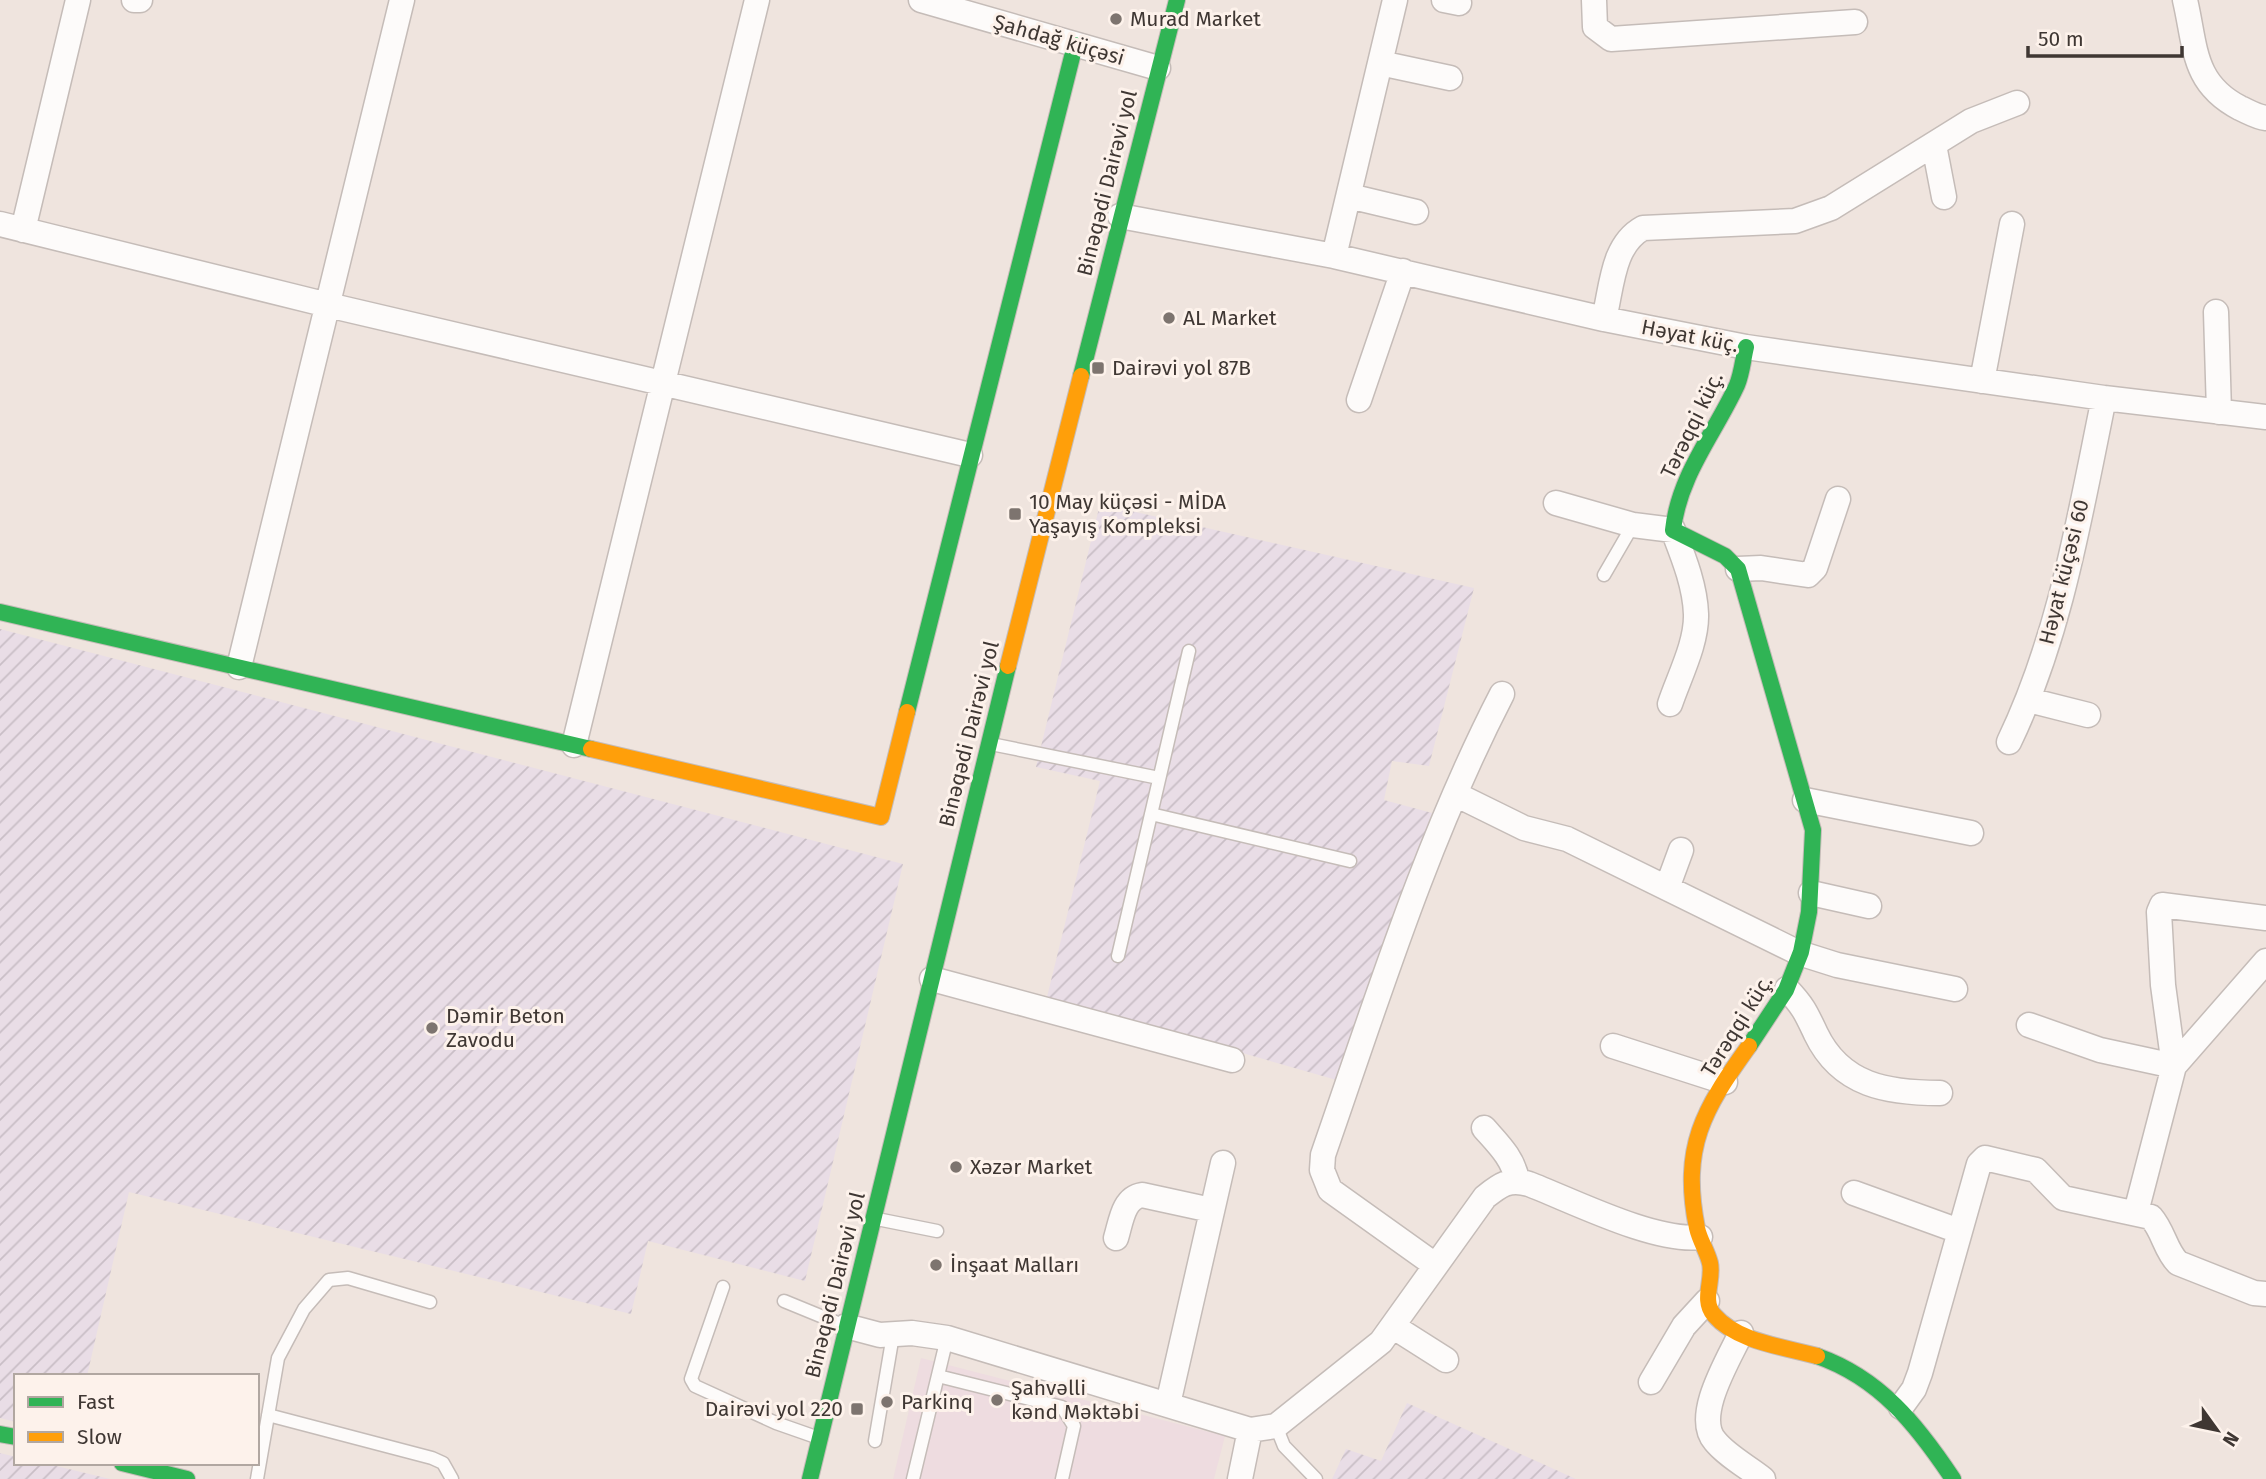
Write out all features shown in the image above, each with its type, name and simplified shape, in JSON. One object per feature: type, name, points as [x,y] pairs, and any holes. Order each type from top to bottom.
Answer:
[{"type":"street","points":[[78,0],[12,227],[328,305],[970,455]]},
{"type":"street","points":[[134,0],[140,0]]},
{"type":"street","points":[[239,667],[402,0]]},
{"type":"street","points":[[574,745],[661,382],[757,0]]},
{"type":"street","name":"Şahdağ küçəsi","points":[[921,0],[1158,68]]},
{"type":"street","name":"Binəqədi Dairəvi yol","points":[[810,1479],[988,744],[1177,0]]},
{"type":"street","points":[[1335,256],[1395,0]]},
{"type":"street","points":[[1594,0],[1595,27],[1611,39],[1854,22]]},
{"type":"street","points":[[2185,0],[2201,73],[2207,84],[2231,103],[2266,118]]},
{"type":"street","points":[[0,612],[881,817],[1075,44]]},
{"type":"street","points":[[1380,63],[1450,78]]},
{"type":"street","points":[[1604,319],[1620,249],[1629,236],[1643,228],[1795,221],[1830,208],[1971,121],[2017,103]]},
{"type":"street","points":[[1934,145],[1944,198]]},
{"type":"street","points":[[1349,196],[1416,212]]},
{"type":"street","name":"Həyat küç.","points":[[1120,216],[1335,256],[1604,319],[1745,347],[2104,398],[2266,417]]},
{"type":"street","points":[[1982,381],[2012,224]]},
{"type":"street","points":[[1359,400],[1403,271]]},
{"type":"street","points":[[2216,312],[2219,412]]},
{"type":"street","name":"Tərəqqi küç.","points":[[1673,530],[1675,510],[1688,476],[1706,436],[1728,405],[1738,383],[1745,347]]},
{"type":"street","name":"Həyat küçəsi 60","points":[[2009,742],[2029,700],[2068,566],[2104,398]]},
{"type":"street","points":[[1556,503],[1633,525],[1673,530],[1725,556],[1738,569],[1761,568],[1808,575],[1815,568],[1838,499]]},
{"type":"street","points":[[1670,704],[1692,638],[1696,616],[1685,560],[1673,530]]},
{"type":"street","name":"Tərəqqi küç.","points":[[1707,1301],[1711,1270],[1700,1237],[1692,1170],[1693,1148],[1725,1082],[1787,989],[1799,953],[1811,893],[1813,830],[1738,569]]},
{"type":"street","points":[[1435,1265],[1330,1190],[1322,1170],[1323,1155],[1404,922],[1455,794],[1502,694]]},
{"type":"street","points":[[2029,700],[2088,715]]},
{"type":"street","points":[[1455,794],[1524,828],[1567,839],[1799,953],[1837,965],[1955,989]]},
{"type":"street","points":[[1805,800],[1971,833]]},
{"type":"street","points":[[1667,888],[1681,850]]},
{"type":"street","points":[[1811,893],[1869,906]]},
{"type":"street","points":[[2136,1212],[2174,1066],[2163,985],[2159,912],[2162,905],[2266,918]]},
{"type":"street","points":[[2174,1066],[2266,961]]},
{"type":"street","points":[[932,979],[1232,1060]]},
{"type":"street","points":[[1787,989],[1807,1009],[1816,1035],[1833,1062],[1857,1082],[1899,1093],[1940,1093]]},
{"type":"street","points":[[2029,1025],[2100,1050],[2174,1066]]},
{"type":"street","points":[[1613,1046],[1725,1082]]},
{"type":"street","points":[[1484,1128],[1508,1155],[1517,1180]]},
{"type":"street","points":[[1901,1407],[1914,1389],[1920,1373],[1979,1164],[1985,1158],[2036,1170],[2046,1177],[2054,1193],[2063,1198],[2151,1217],[2160,1227],[2170,1255],[2178,1263],[2254,1293],[2266,1294]]},
{"type":"street","points":[[1168,1404],[1223,1163]]},
{"type":"street","points":[[846,1326],[893,1335],[912,1333],[947,1338],[1251,1430],[1276,1426],[1381,1342],[1485,1197],[1504,1183],[1517,1180],[1660,1234],[1685,1239],[1700,1237]]},
{"type":"street","points":[[1854,1193],[1959,1231]]},
{"type":"street","points":[[1116,1238],[1128,1202],[1133,1197],[1142,1195],[1212,1210]]},
{"type":"street","points":[[1651,1382],[1684,1326],[1707,1301],[1714,1315],[1741,1333],[1829,1359],[1849,1368],[1901,1407],[1922,1431],[1953,1479]]},
{"type":"street","points":[[1394,1327],[1446,1360]]},
{"type":"street","points":[[1741,1333],[1708,1407],[1707,1421],[1715,1442],[1763,1479]]},
{"type":"street","points":[[1240,1479],[1251,1430]]},
{"type":"street","points":[[130,1465],[187,1479]]},
{"type":"lane","points":[[1604,575],[1633,525]]},
{"type":"lane","points":[[1118,956],[1189,651]]},
{"type":"lane","points":[[988,744],[1160,778]]},
{"type":"lane","points":[[1151,814],[1350,861]]},
{"type":"lane","points":[[873,1218],[937,1231]]},
{"type":"lane","points":[[257,1479],[278,1358],[304,1309],[330,1280],[348,1278],[430,1302]]},
{"type":"lane","points":[[723,1287],[691,1379],[695,1386],[776,1423],[820,1438]]},
{"type":"lane","points":[[784,1301],[846,1326]]},
{"type":"lane","points":[[875,1441],[893,1335]]},
{"type":"lane","points":[[914,1479],[947,1338]]},
{"type":"lane","points":[[938,1376],[1062,1408],[1074,1426],[1062,1479]]},
{"type":"lane","points":[[268,1415],[432,1458],[443,1463],[452,1479]]},
{"type":"lane","points":[[1276,1426],[1284,1446],[1316,1479]]},
{"type":"shaded area","points":[[1100,504],[1474,588],[1429,766],[1392,761],[1384,800],[1432,813],[1340,1081],[1047,997],[1100,781],[1036,767]]},
{"type":"shaded area","name":"Dəmir Beton Zavodu","points":[[0,629],[903,864],[805,1281],[648,1241],[631,1314],[129,1192],[87,1374],[14,1374],[14,1422],[0,1418]]},
{"type":"shaded area","name":"Şahvəlli kənd Məktəbi","points":[[921,1358],[1225,1436],[1214,1479],[893,1479]]},
{"type":"shaded area","points":[[1407,1403],[1576,1479],[1332,1479],[1346,1449],[1381,1461]]},
{"type":"shaded area","points":[[0,1453],[14,1456],[14,1465],[52,1465],[110,1479],[0,1479]]},
{"type":"traffic: fast","points":[[1081,376],[1177,0]]},
{"type":"traffic: fast","points":[[907,712],[1075,45]]},
{"type":"traffic: fast","points":[[1746,347],[1737,385],[1682,491],[1673,530],[1725,556],[1738,569],[1813,830],[1809,912],[1801,952],[1786,990],[1749,1046]]},
{"type":"traffic: fast","points":[[0,612],[591,749]]},
{"type":"traffic: fast","points":[[810,1479],[1008,666]]},
{"type":"traffic: fast","points":[[1817,1356],[1839,1365],[1878,1390],[1911,1422],[1953,1479]]},
{"type":"traffic: fast","points":[[0,1434],[14,1437]]},
{"type":"traffic: fast","points":[[130,1465],[187,1479]]},
{"type":"traffic: slow","points":[[1008,666],[1081,376]]},
{"type":"traffic: slow","points":[[591,749],[881,817],[907,712]]},
{"type":"traffic: slow","points":[[1749,1046],[1708,1110],[1694,1152],[1693,1200],[1697,1228],[1711,1270],[1708,1303],[1714,1315],[1735,1332],[1817,1356]]},
{"type":"place","name":"Murad Market","points":[[1116,19]]},
{"type":"place","name":"AL Market","points":[[1169,318]]},
{"type":"place","name":"Dairəvi yol 87B","points":[[1098,368]]},
{"type":"place","name":"10 May küçəsi - MİDA Yaşayış Kompleksi","points":[[1015,514]]},
{"type":"place","name":"Dəmir Beton Zavodu","points":[[432,1028]]},
{"type":"place","name":"Xəzər Market","points":[[956,1167]]},
{"type":"place","name":"İnşaat Malları","points":[[936,1265]]},
{"type":"place","name":"Şahvəlli kənd Məktəbi","points":[[997,1400]]},
{"type":"place","name":"Parkinq","points":[[887,1402]]},
{"type":"place","name":"Dairəvi yol 220","points":[[857,1409]]}]
